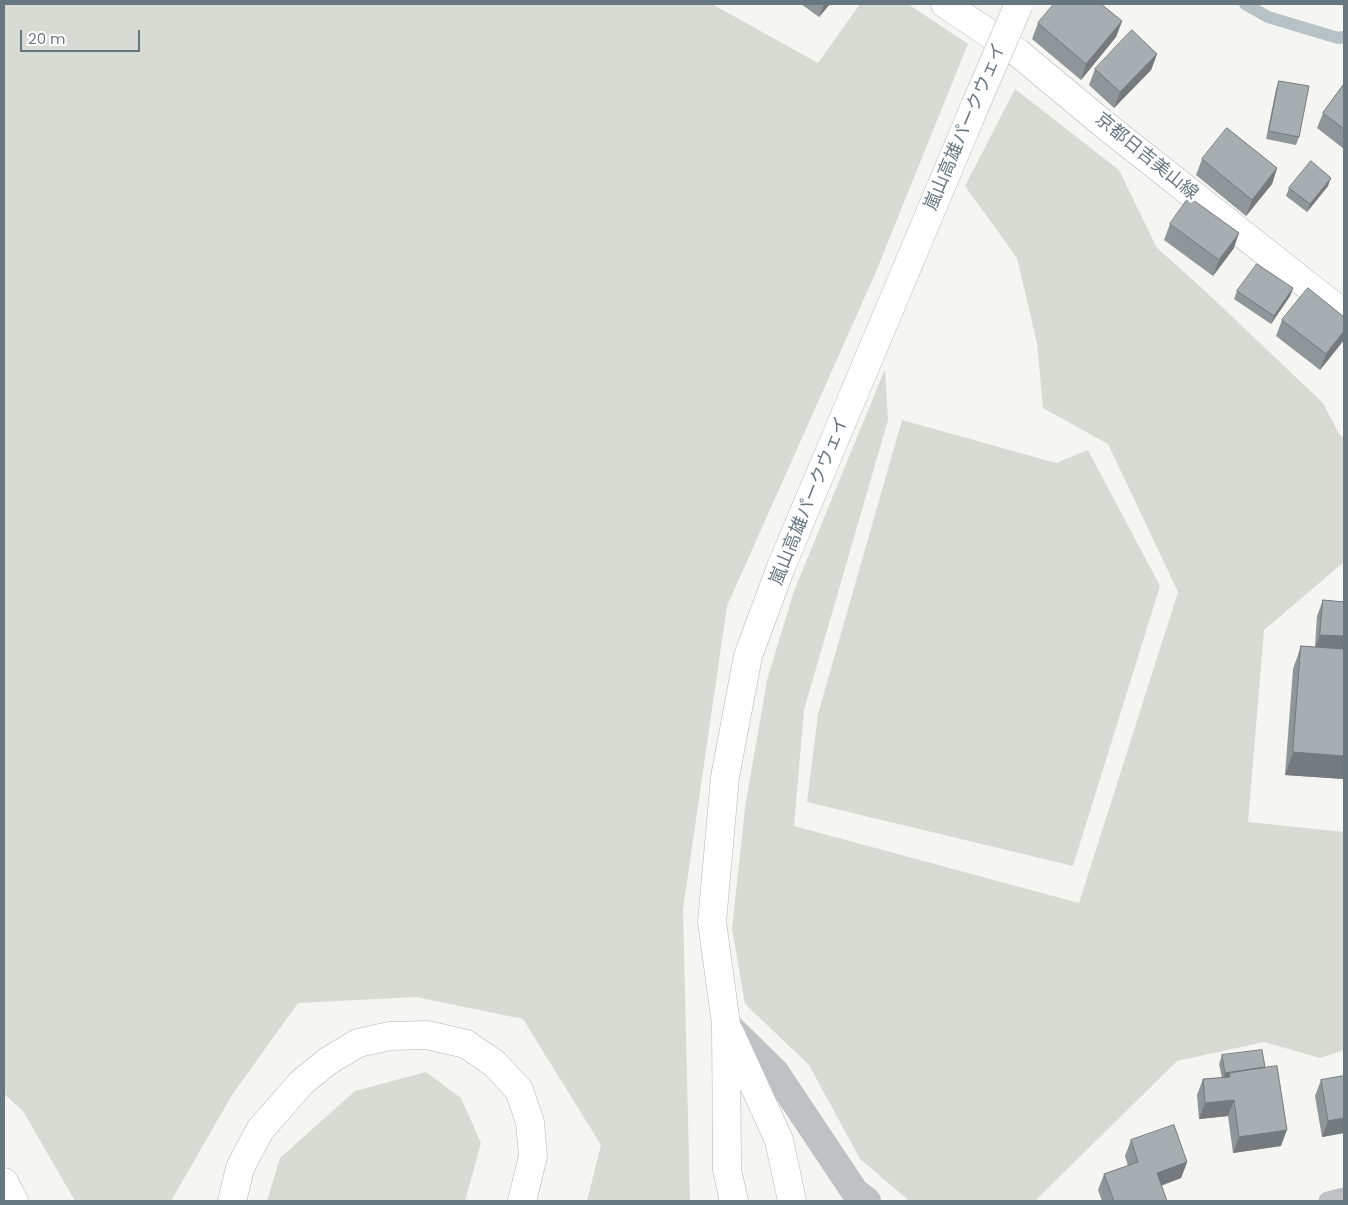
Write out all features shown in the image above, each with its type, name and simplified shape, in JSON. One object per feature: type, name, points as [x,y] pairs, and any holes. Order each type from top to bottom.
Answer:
[{"type":"street","name":"京都日吉美山線","points":[[945,4],[1017,52],[1106,126],[1342,309]]},
{"type":"street","name":"嵐山高雄パークウェイ","points":[[734,1201],[727,1170],[726,1024],[712,922],[725,777],[748,656],[781,567],[1019,4]]},
{"type":"street","name":"嵐山高雄パークウェイ","points":[[726,1024],[779,1140],[792,1201]]},
{"type":"street","points":[[726,1024],[775,1072],[854,1192],[867,1201]]},
{"type":"street","points":[[232,1201],[240,1168],[260,1130],[301,1083],[328,1061],[358,1043],[390,1036],[427,1035],[466,1044],[495,1064],[519,1090],[530,1122],[533,1156],[522,1201]]},
{"type":"street","points":[[4,1182],[14,1201]]},
{"type":"lane","points":[[1328,1201],[1344,1197]]},
{"type":"shaded area","points":[[4,4],[712,4],[818,63],[860,4],[908,4],[968,44],[875,274],[727,606],[683,909],[690,1201],[587,1201],[601,1145],[523,1019],[416,997],[298,1003],[232,1095],[171,1201],[75,1201],[23,1111],[4,1094]]},
{"type":"shaded area","points":[[1015,89],[1119,170],[1157,248],[1323,403],[1339,434],[1344,438],[1344,562],[1264,630],[1248,822],[1344,832],[1344,1050],[1320,1058],[1264,1042],[1177,1061],[1035,1201],[908,1201],[860,1159],[809,1065],[745,1004],[732,929],[745,808],[767,680],[794,591],[885,369],[888,420],[804,710],[794,826],[1079,903],[1178,592],[1108,444],[1043,408],[1037,343],[1017,258],[965,186]]},
{"type":"shaded area","points":[[902,420],[1056,463],[1088,450],[1160,586],[1073,866],[807,802],[818,714]]},
{"type":"shaded area","points":[[426,1072],[461,1098],[481,1143],[465,1201],[267,1201],[280,1158],[355,1091]]},
{"type":"building","points":[[1054,4],[1101,4],[1122,21],[1086,64],[1038,23]]},
{"type":"building","points":[[1132,30],[1157,54],[1120,92],[1095,69]]},
{"type":"building","points":[[1279,81],[1309,86],[1299,137],[1269,131]]},
{"type":"building","points":[[1344,84],[1344,129],[1323,113]]},
{"type":"building","points":[[1227,128],[1277,168],[1252,200],[1202,159]]},
{"type":"building","points":[[1311,161],[1331,178],[1310,204],[1289,188]]},
{"type":"building","points":[[1189,197],[1239,233],[1219,260],[1170,224]]},
{"type":"building","points":[[1257,264],[1293,288],[1274,316],[1237,291]]},
{"type":"building","points":[[1308,288],[1344,317],[1344,331],[1326,354],[1282,320]]},
{"type":"building","points":[[1323,600],[1344,602],[1344,636],[1320,635]]},
{"type":"building","points":[[1301,646],[1344,649],[1344,756],[1293,752]]},
{"type":"building","points":[[1262,1050],[1265,1067],[1225,1073],[1222,1055]]},
{"type":"building","points":[[1277,1066],[1287,1130],[1239,1137],[1234,1100],[1205,1103],[1203,1079],[1230,1077],[1230,1073]]},
{"type":"building","points":[[1344,1076],[1344,1118],[1328,1121],[1321,1080]]},
{"type":"building","points":[[1174,1125],[1187,1162],[1157,1173],[1167,1201],[1114,1201],[1104,1174],[1138,1162],[1131,1140]]},
{"type":"waterway","points":[[1245,4],[1268,17],[1338,38],[1344,37]]}]
